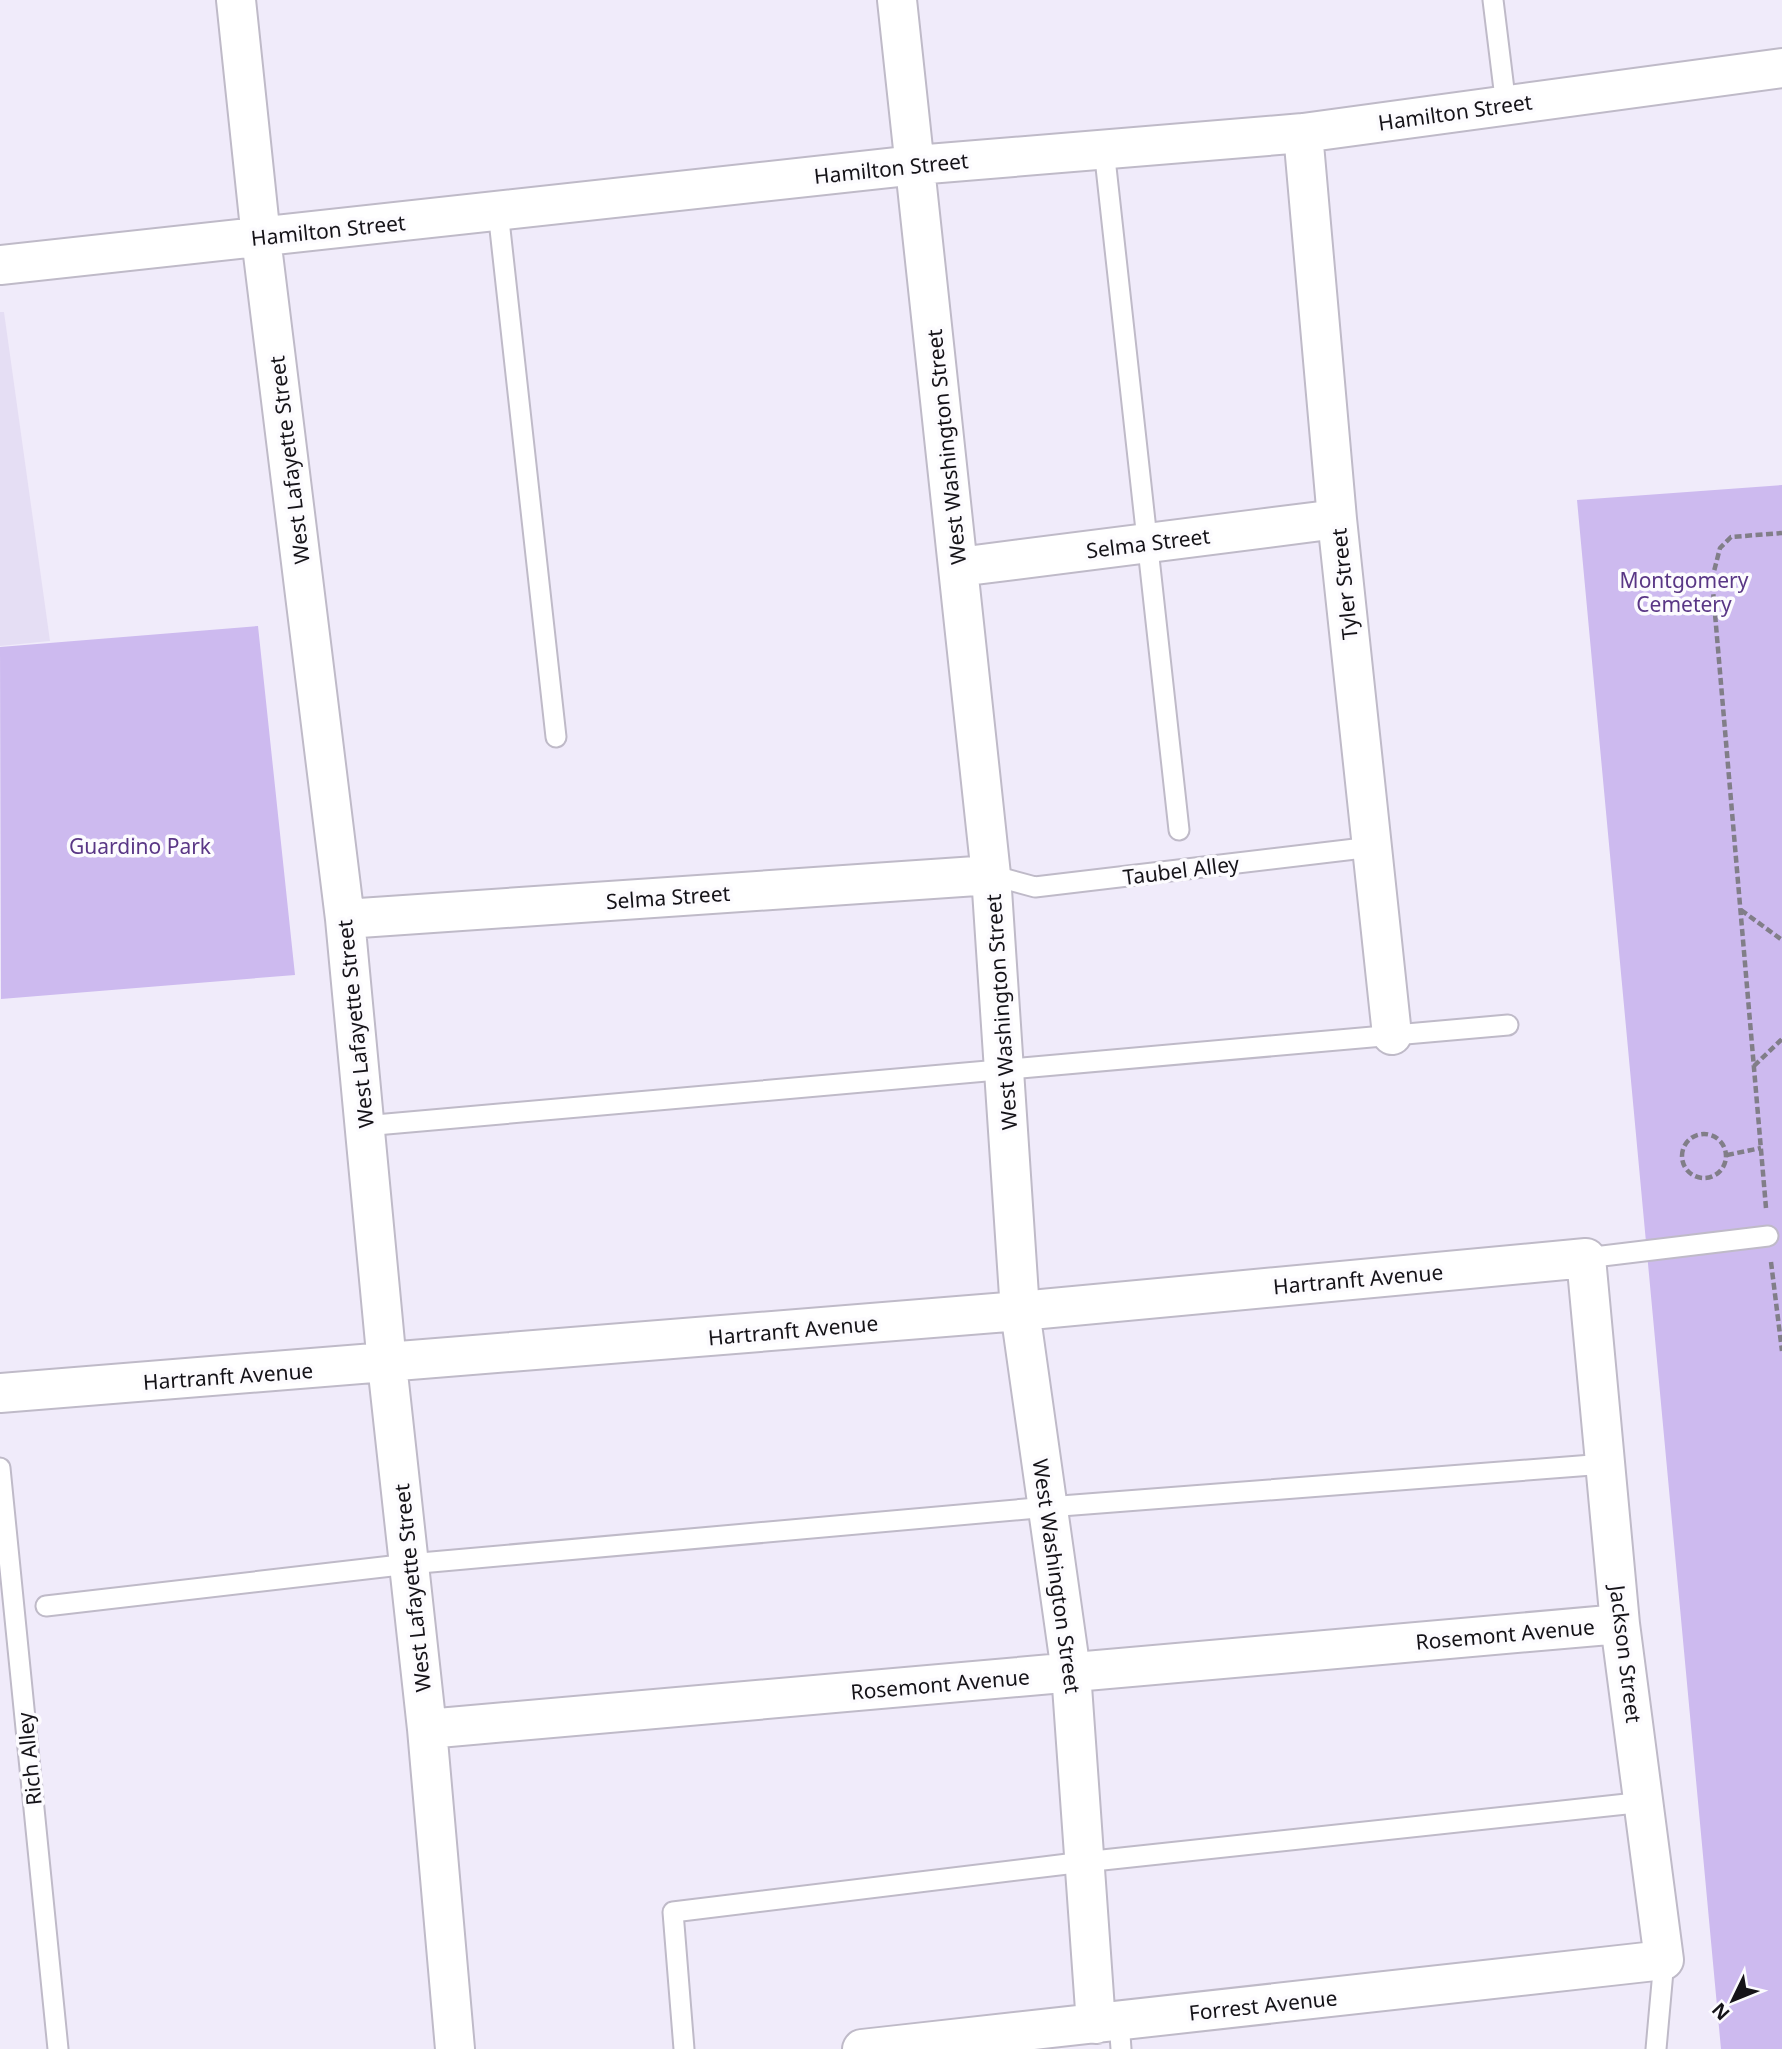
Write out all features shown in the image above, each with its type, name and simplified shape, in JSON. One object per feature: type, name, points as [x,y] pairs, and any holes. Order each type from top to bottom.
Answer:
[{"type":"street","name":"West Lafayette Street","points":[[236,0],[261,238],[345,919],[387,1364],[427,1729],[455,2049]]},
{"type":"street","name":"West Washington Street","points":[[897,0],[991,875],[1020,1311],[1071,1672],[1084,1862],[1112,2031]]},
{"type":"street","name":"Hamilton Street","points":[[0,265],[916,165],[1303,133],[1782,68]]},
{"type":"street","name":"Tyler Street","points":[[1303,133],[1337,519],[1392,1035]]},
{"type":"street","name":"Selma Street","points":[[959,567],[1337,519]]},
{"type":"street","name":"Selma Street","points":[[345,919],[991,875]]},
{"type":"street","name":"Hartranft Avenue","points":[[0,1393],[387,1364],[1020,1311],[1586,1258]]},
{"type":"street","name":"Jackson Street","points":[[1586,1258],[1620,1625],[1664,1960]]},
{"type":"street","name":"Rosemont Avenue","points":[[427,1729],[1620,1625]]},
{"type":"street","name":"Forrest Avenue","points":[[863,2049],[1112,2031],[1664,1960]]},
{"type":"lane","points":[[1493,0],[1506,106]]},
{"type":"lane","points":[[1104,149],[1145,543],[1179,830]]},
{"type":"lane","points":[[498,211],[556,737]]},
{"type":"lane","name":"Taubel Alley","points":[[991,875],[1035,887],[1372,846]]},
{"type":"lane","points":[[365,1126],[1508,1025]]},
{"type":"lane","points":[[1586,1258],[1768,1236]]},
{"type":"lane","points":[[46,1606],[409,1564],[1048,1507],[1605,1464]]},
{"type":"lane","name":"Rich Alley","points":[[0,1468],[58,2049]]},
{"type":"lane","points":[[684,2049],[673,1912],[1084,1862],[1645,1802]]},
{"type":"lane","name":"Jackson Street","points":[[1656,2049],[1664,1960]]},
{"type":"path","points":[[1782,533],[1731,537],[1720,548],[1712,579],[1768,1236],[1782,1352]]},
{"type":"path","points":[[1740,909],[1782,940]]},
{"type":"path","points":[[1754,1067],[1782,1039]]},
{"type":"path","points":[[1702,1133],[1722,1141],[1727,1155],[1723,1169],[1710,1178],[1702,1179],[1688,1172],[1682,1158],[1689,1139],[1702,1133]]},
{"type":"path","points":[[1727,1155],[1761,1148]]},
{"type":"shaded area","points":[[0,312],[4,312],[50,641],[0,646]]},
{"type":"green space","name":"Montgomery Cemetery","points":[[1782,485],[1782,2049],[1721,2049],[1577,500]]},
{"type":"green space","name":"Guardino Park","points":[[258,626],[295,975],[1,999],[0,647]]}]
